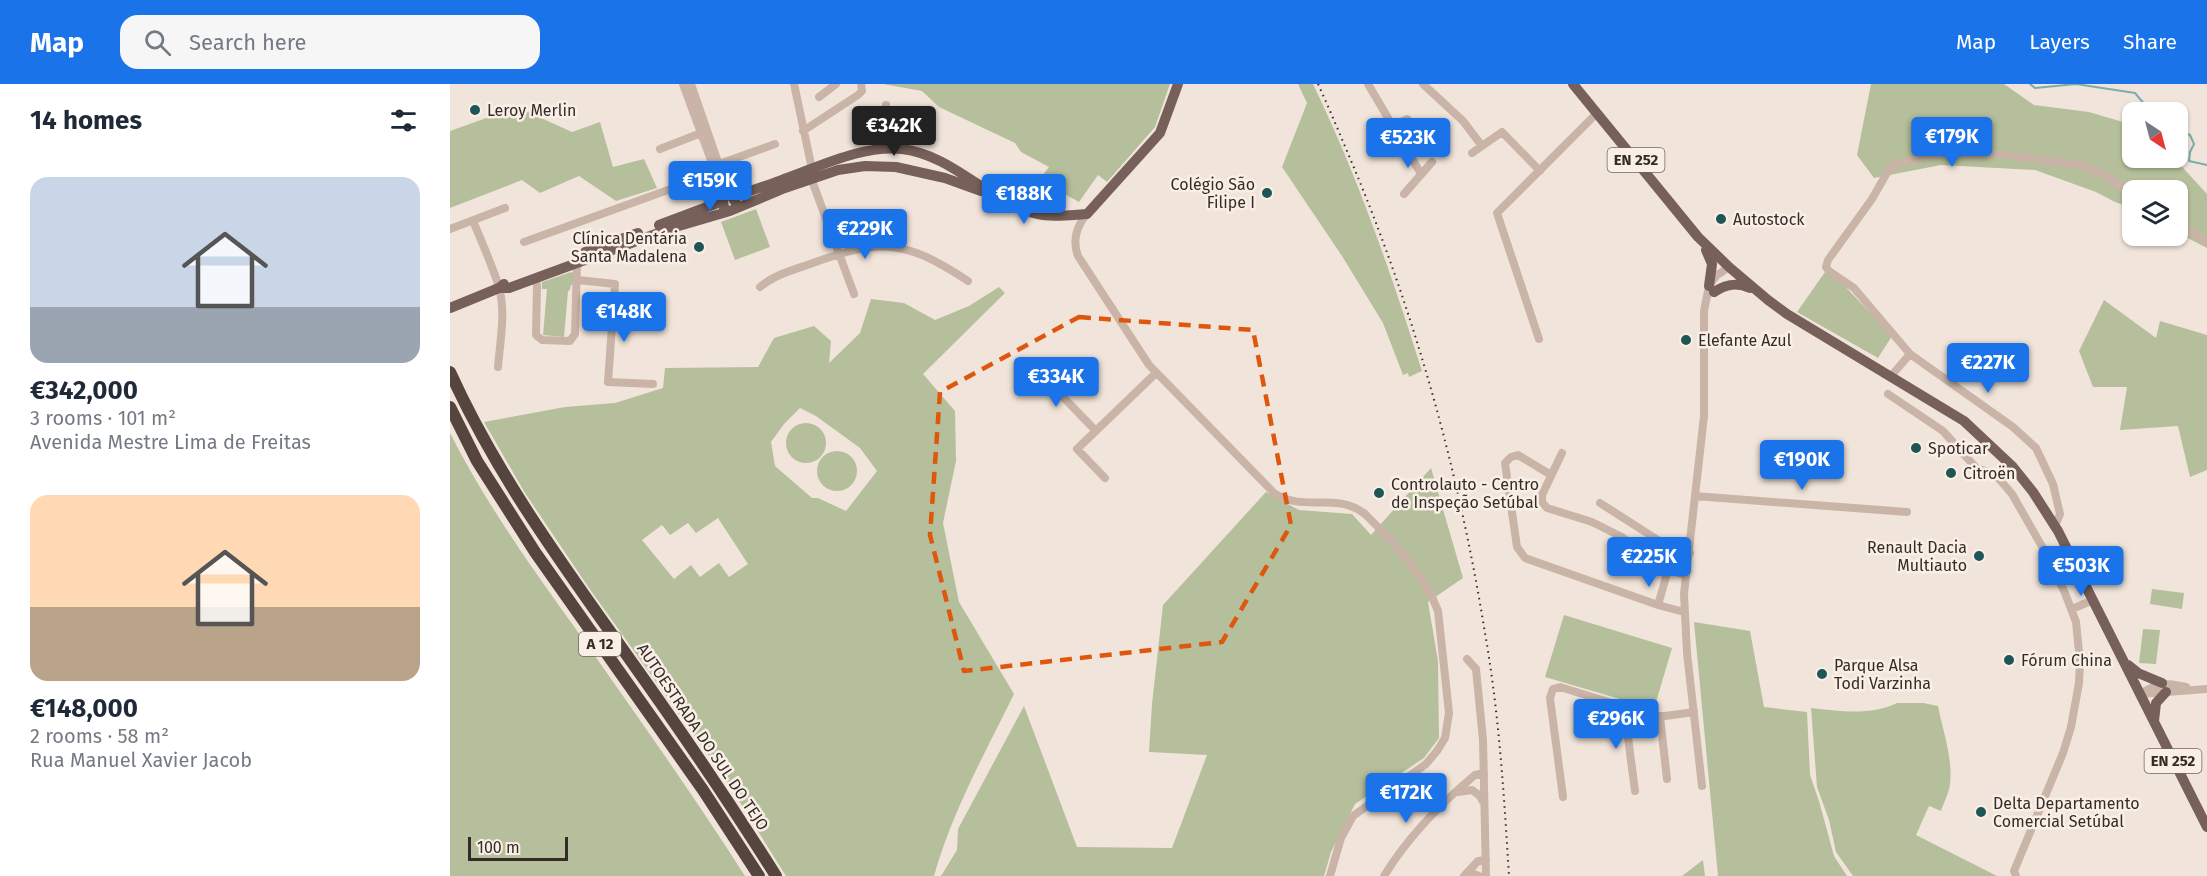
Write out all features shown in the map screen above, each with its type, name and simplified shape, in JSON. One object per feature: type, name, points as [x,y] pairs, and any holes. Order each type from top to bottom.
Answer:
[{"type":"highway","name":"AUTOESTRADA DO SUL DO TEJO","points":[[450,372],[484,439],[536,526],[687,740],[776,876]]},
{"type":"highway","name":"AUTOESTRADA DO SUL DO TEJO","points":[[450,407],[477,461],[535,552],[704,790],[759,876]]},
{"type":"main road","points":[[450,308],[499,288],[507,281],[812,174],[867,151],[886,148],[933,159],[991,193],[1034,214],[1050,216],[1087,214],[1160,133],[1178,84]]},
{"type":"main road","name":"EN 252","points":[[1573,84],[1698,237],[1757,292],[1787,314],[1964,421],[1996,450],[2033,492],[2055,526],[2207,827]]},
{"type":"main road","points":[[896,167],[892,158],[898,149]]},
{"type":"main road","points":[[874,150],[880,157],[876,166]]},
{"type":"main road","points":[[812,174],[876,166],[896,167],[945,178],[991,193]]},
{"type":"main road","points":[[499,288],[536,284],[577,263],[672,228],[729,202]]},
{"type":"main road","points":[[1698,237],[1712,260],[1712,289],[1732,284],[1742,285],[1757,292]]},
{"type":"main road","points":[[2124,662],[2138,673],[2164,687],[2156,703],[2154,721]]},
{"type":"street","points":[[683,84],[715,173],[729,202]]},
{"type":"street","points":[[691,84],[719,164],[729,202]]},
{"type":"street","points":[[794,84],[812,174],[854,294]]},
{"type":"street","points":[[819,97],[836,84]]},
{"type":"street","points":[[803,131],[853,99],[862,91],[861,84]]},
{"type":"street","points":[[1368,84],[1421,174]]},
{"type":"street","points":[[1423,84],[1463,121],[1482,146]]},
{"type":"street","points":[[886,105],[886,148]]},
{"type":"street","points":[[1539,339],[1497,213],[1596,114]]},
{"type":"street","points":[[1393,126],[1407,119],[1439,148]]},
{"type":"street","points":[[660,148],[701,133]]},
{"type":"street","points":[[1472,153],[1498,133],[1503,133],[1540,171]]},
{"type":"street","points":[[719,164],[775,144]]},
{"type":"street","points":[[2055,526],[2060,514],[2053,484],[2037,448],[2013,427],[1910,354],[1854,288],[1826,267],[1828,260],[1872,199],[1888,171],[1896,164],[1932,155],[2000,154],[2079,165],[2102,172],[2122,186]]},
{"type":"street","points":[[1404,194],[1432,162]]},
{"type":"street","points":[[524,242],[715,173]]},
{"type":"street","points":[[450,229],[505,208]]},
{"type":"street","points":[[1087,214],[1078,224],[1075,249],[1078,256],[1141,356],[1156,373],[1274,493],[1299,503],[1342,502],[1365,514],[1418,572],[1438,611],[1449,713],[1445,738],[1426,764],[1353,816],[1341,838],[1330,876]]},
{"type":"street","points":[[473,220],[499,288],[498,367]]},
{"type":"street","points":[[2188,230],[2207,242]]},
{"type":"street","points":[[760,287],[773,278],[839,254],[866,247],[902,248],[932,259],[968,281]]},
{"type":"street","points":[[536,284],[536,335],[542,340],[566,342],[573,338],[574,334],[577,263]]},
{"type":"street","points":[[1702,786],[1684,612],[1704,416],[1704,311],[1716,276],[1729,267]]},
{"type":"street","points":[[578,280],[615,284],[608,382],[653,384]]},
{"type":"street","points":[[1891,376],[1910,354]]},
{"type":"street","points":[[1034,367],[1096,431]]},
{"type":"street","points":[[1105,478],[1077,449],[1156,373]]},
{"type":"street","points":[[1887,394],[1943,431],[1977,469],[1990,472],[2012,494],[2037,537],[2072,609],[2078,631],[2079,683],[2073,720],[2063,753],[2015,874]]},
{"type":"street","points":[[1562,453],[1542,495],[1542,502],[1547,508],[1592,522],[1622,537],[1641,553],[1668,570],[1686,575]]},
{"type":"street","points":[[1551,475],[1518,455],[1511,457],[1505,464],[1517,547],[1520,554],[1525,558],[1684,612]]},
{"type":"street","points":[[1695,496],[1907,512]]},
{"type":"street","points":[[1600,503],[1661,542],[1690,553]]},
{"type":"street","points":[[1658,604],[1668,570]]},
{"type":"street","points":[[2072,609],[2093,600]]},
{"type":"street","points":[[1467,659],[1476,669],[1483,740],[1486,876]]},
{"type":"street","points":[[1563,797],[1551,691],[1560,687],[1660,717],[1694,712]]},
{"type":"street","points":[[2140,694],[2164,687],[2203,689]]},
{"type":"street","points":[[1624,707],[1635,791]]},
{"type":"street","points":[[1660,717],[1667,779]]},
{"type":"street","points":[[1384,876],[1416,832],[1454,792],[1475,775],[1484,773]]},
{"type":"street","points":[[1454,792],[1472,790],[1480,796],[1485,807]]},
{"type":"street","points":[[1466,876],[1478,861],[1486,860]]},
{"type":"street","points":[[1466,876],[1474,874],[1479,876]]},
{"type":"highlighted area","points":[[1079,317],[1253,330],[1291,525],[1222,642],[964,671],[930,535],[940,392]]},
{"type":"green space","points":[[883,84],[1170,84],[1155,127],[1107,182],[1098,175],[1079,202],[1039,180],[1049,167],[1021,152],[1015,143],[939,107],[922,91]]},
{"type":"green space","points":[[1298,84],[1313,84],[1345,154],[1373,226],[1422,371],[1409,377],[1408,373],[1403,375],[1383,323],[1342,256],[1282,167],[1307,103]]},
{"type":"green space","points":[[1871,84],[2004,84],[2034,105],[2089,112],[2122,122],[2122,168],[2183,168],[2207,194],[2207,248],[2188,238],[2188,180],[2122,180],[2122,204],[2096,192],[2035,170],[1941,165],[1874,178],[1857,155]]},
{"type":"green space","points":[[517,107],[572,132],[600,122],[613,167],[644,159],[657,188],[616,201],[579,176],[540,193],[522,180],[450,208],[450,131]]},
{"type":"green space","points":[[756,209],[770,247],[735,260],[721,222]]},
{"type":"green space","points":[[1825,272],[1842,283],[1892,336],[1878,358],[1797,312]]},
{"type":"green space","points":[[574,273],[573,285],[568,291],[564,337],[543,335],[547,289],[542,289],[542,282]]},
{"type":"green space","points":[[999,287],[1005,293],[923,374],[955,411],[956,461],[943,523],[959,602],[1014,694],[960,806],[934,876],[786,876],[724,777],[589,588],[525,493],[484,422],[565,407],[615,403],[663,388],[665,368],[758,367],[774,338],[814,326],[831,341],[829,363],[860,333],[871,299],[904,303],[935,320],[969,306]],"holes":[[[800,408],[816,416],[860,448],[877,471],[846,511],[818,498],[812,498],[775,466],[771,442]],[[718,518],[748,564],[729,577],[719,563],[700,577],[691,565],[674,579],[642,540],[662,525],[670,535],[688,523],[696,533]]]},
{"type":"green space","points":[[2104,300],[2156,338],[2160,321],[2207,335],[2207,470],[2190,477],[2178,426],[2120,430],[2127,387],[2093,387],[2079,351]]},
{"type":"green space","points":[[806,423],[820,429],[826,443],[820,457],[806,463],[792,457],[786,443],[792,429]]},
{"type":"green space","points":[[450,433],[510,535],[663,753],[745,876],[450,876]]},
{"type":"green space","points":[[837,451],[851,457],[857,471],[851,485],[837,491],[823,485],[817,471],[823,457]]},
{"type":"green space","points":[[1431,468],[1463,578],[1428,602],[1438,661],[1439,738],[1424,758],[1355,804],[1331,852],[1324,876],[941,876],[957,850],[958,829],[1024,706],[1077,847],[1172,848],[1207,755],[1149,752],[1163,605],[1266,492],[1299,510],[1352,514],[1371,535]]},
{"type":"green space","points":[[2152,589],[2184,593],[2182,609],[2150,604]]},
{"type":"green space","points":[[1564,615],[1672,648],[1654,709],[1545,677]]},
{"type":"green space","points":[[1694,622],[1750,631],[1764,707],[1807,712],[1810,775],[1834,856],[1847,876],[1718,876]]},
{"type":"green space","points":[[2143,629],[2160,630],[2156,664],[2139,663]]},
{"type":"green space","points":[[1897,703],[1923,703],[1938,706],[1949,754],[1951,774],[1948,794],[1941,811],[1929,806],[1916,835],[1997,876],[1853,876],[1836,852],[1829,820],[1817,787],[1811,708],[1866,711]]},
{"type":"green space","points":[[1703,860],[1705,876],[1682,876]]},
{"type":"waterway","points":[[2030,84],[2035,88],[2076,84],[2135,93],[2143,102]]},
{"type":"waterway","points":[[2188,134],[2194,144],[2189,161],[2207,165]]},
{"type":"railway","points":[[1318,84],[1352,163],[1396,277],[1448,453],[1462,513],[1490,663],[1500,754],[1509,876]]},
{"type":"place","name":"Leroy Merlin","points":[[475,110]]},
{"type":"place","name":"Colégio São Filipe I","points":[[1267,193]]},
{"type":"place","name":"Autostock","points":[[1721,219]]},
{"type":"place","name":"Clínica Dentária Santa Madalena","points":[[699,247]]},
{"type":"place","name":"Elefante Azul","points":[[1686,340]]},
{"type":"place","name":"Spoticar","points":[[1916,448]]},
{"type":"place","name":"Citroën","points":[[1951,473]]},
{"type":"place","name":"Controlauto - Centro de Inspeção Setúbal","points":[[1379,493]]},
{"type":"place","name":"Renault Dacia Multiauto","points":[[1979,556]]},
{"type":"place","name":"Fórum China","points":[[2009,660]]},
{"type":"place","name":"Parque Alsa Todi Varzinha","points":[[1822,674]]},
{"type":"place","name":"Delta Departamento Comercial Setúbal","points":[[1981,812]]}]
